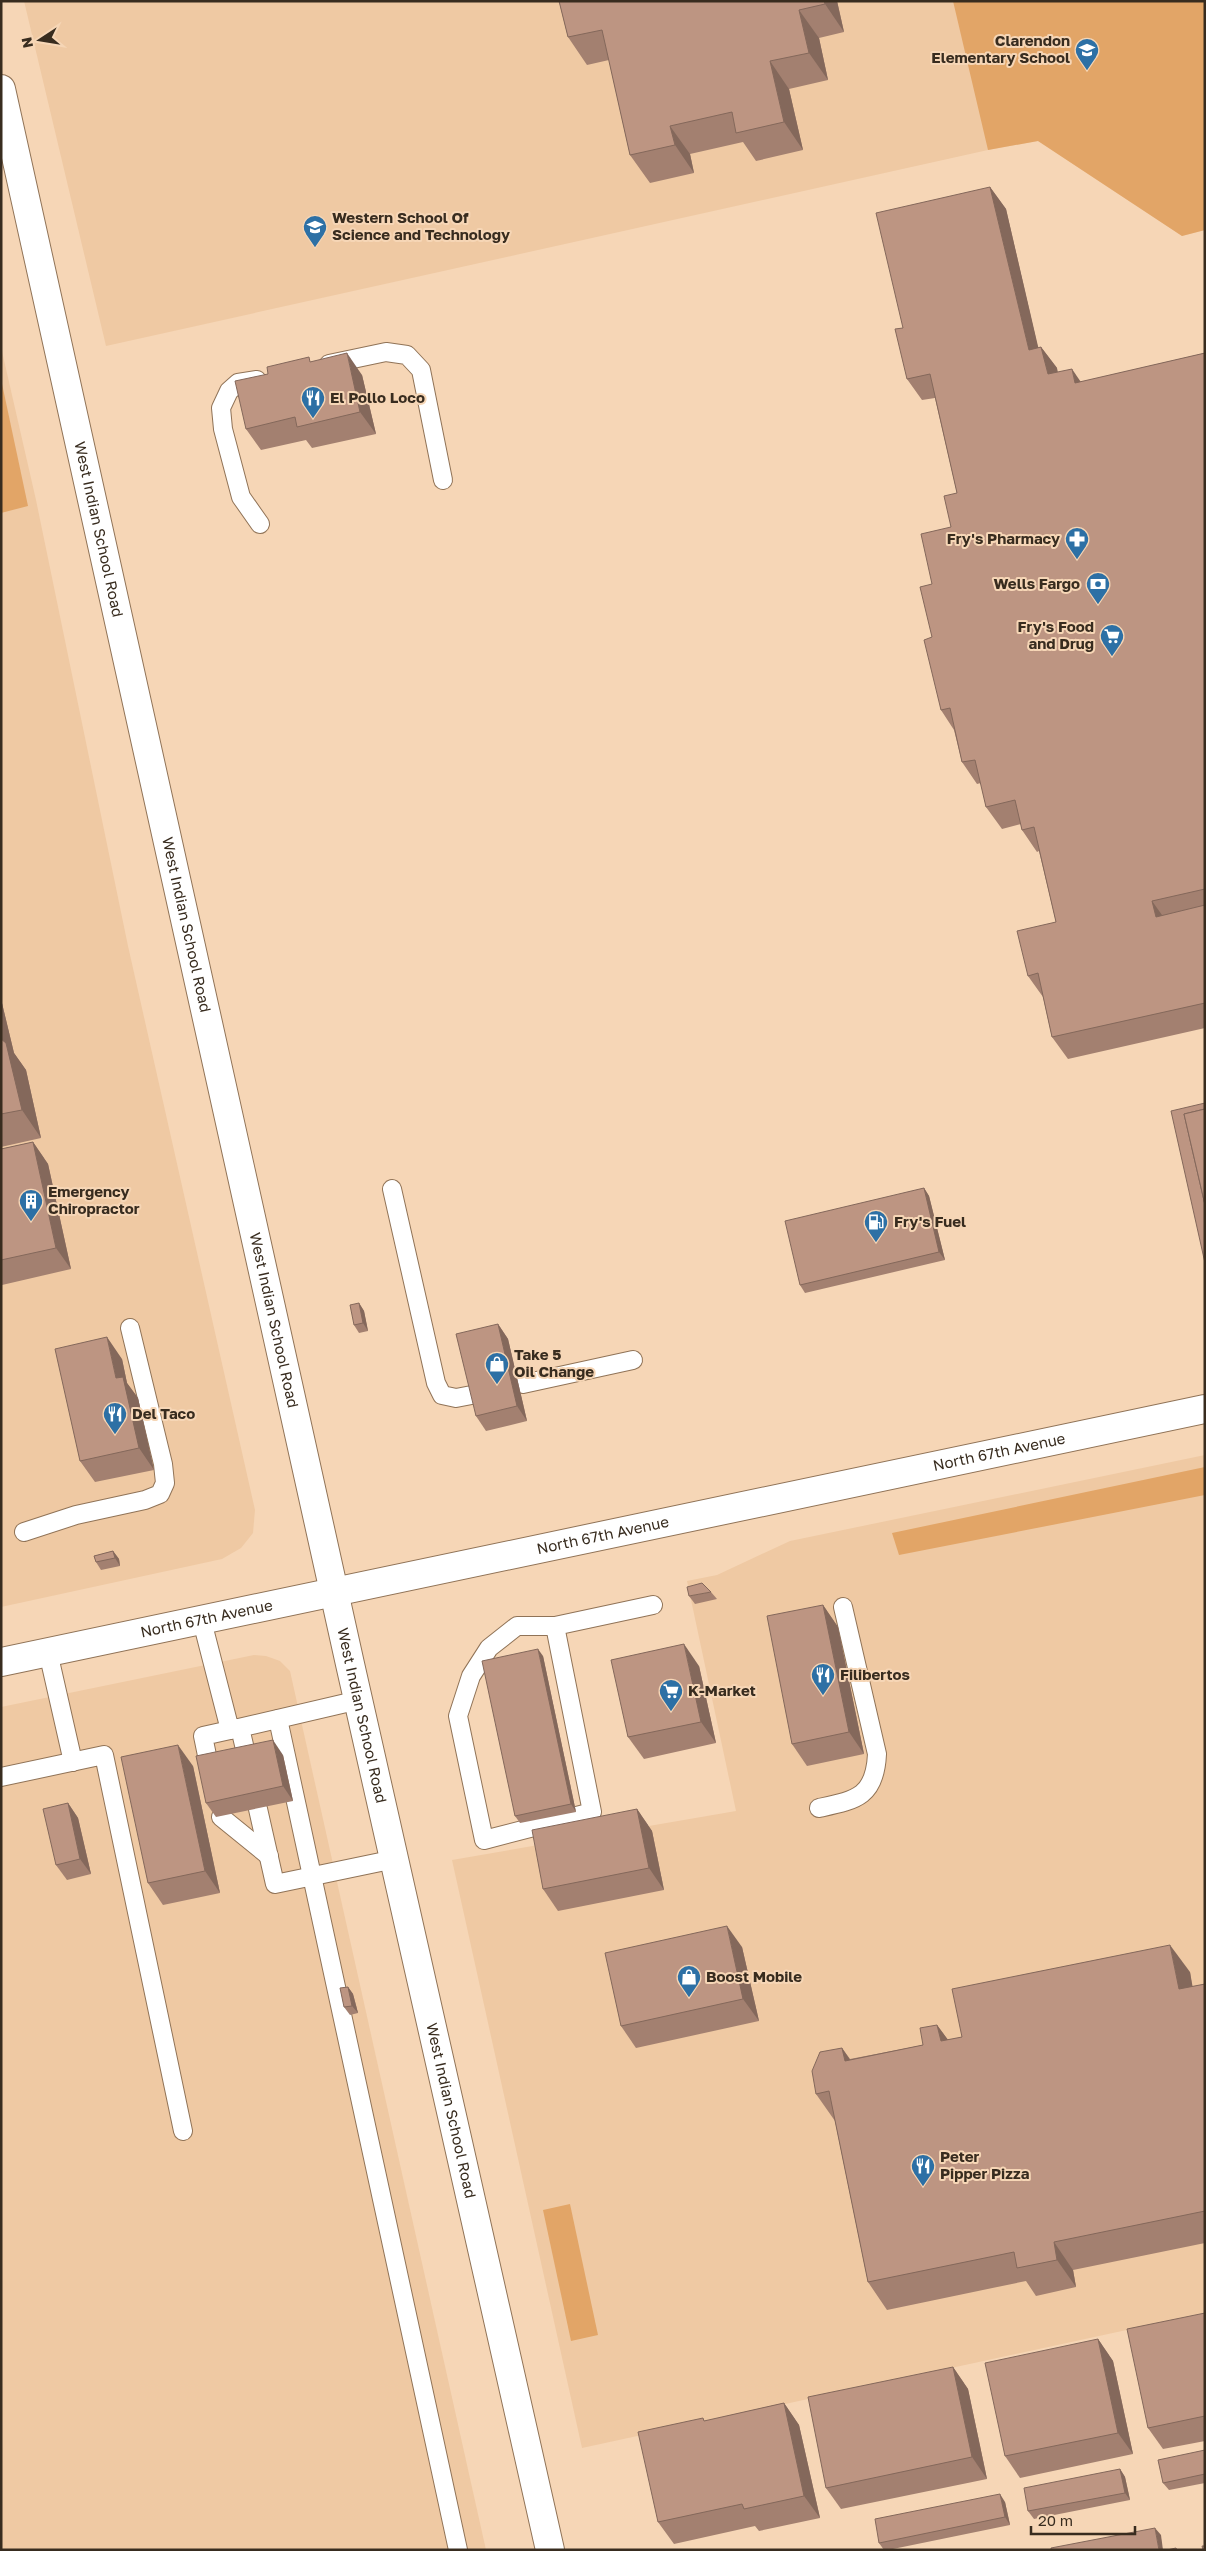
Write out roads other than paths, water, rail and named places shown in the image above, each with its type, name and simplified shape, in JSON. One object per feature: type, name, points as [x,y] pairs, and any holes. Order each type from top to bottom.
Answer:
[{"type":"main road","name":"West Indian School Road","points":[[1,89],[358,1700],[550,2550]]},
{"type":"main road","name":"North 67th Avenue","points":[[1,1662],[1205,1409]]},
{"type":"lane","points":[[312,368],[386,352],[407,355],[421,370],[444,480]]},
{"type":"lane","points":[[260,524],[242,497],[223,428],[221,408],[229,391],[238,383],[276,376]]},
{"type":"lane","points":[[392,1189],[436,1383],[442,1395],[456,1398],[482,1393]]},
{"type":"lane","points":[[24,1532],[76,1516],[145,1500],[160,1494],[165,1483],[163,1464],[130,1328]]},
{"type":"lane","points":[[523,1384],[633,1360]]},
{"type":"lane","points":[[555,1626],[592,1812],[484,1840],[458,1716],[471,1676],[488,1648],[517,1626],[555,1626],[652,1605]]},
{"type":"lane","points":[[818,1808],[845,1802],[865,1792],[876,1774],[877,1754],[844,1607]]},
{"type":"lane","points":[[202,1620],[235,1729],[248,1762]]},
{"type":"lane","points":[[48,1652],[73,1762]]},
{"type":"lane","points":[[210,1770],[203,1736],[358,1700]]},
{"type":"lane","points":[[278,1719],[314,1876],[458,2550]]},
{"type":"lane","points":[[1,1777],[104,1755],[184,2131]]},
{"type":"lane","points":[[258,1809],[275,1884],[395,1859]]},
{"type":"lane","points":[[221,1816],[269,1856]]},
{"type":"place","name":"Clarendon Elementary School","points":[[1087,71]]},
{"type":"place","name":"Western School Of Science and Technology","points":[[315,248]]},
{"type":"place","name":"El Pollo Loco","points":[[313,419]]},
{"type":"place","name":"Fry's Pharmacy","points":[[1077,560]]},
{"type":"place","name":"Wells Fargo","points":[[1098,605]]},
{"type":"place","name":"Fry's Food and Drug","points":[[1112,657]]},
{"type":"place","name":"Emergency Chiropractor","points":[[31,1222]]},
{"type":"place","name":"Fry's Fuel","points":[[876,1243]]},
{"type":"place","name":"Take 5 Oil Change","points":[[497,1385]]},
{"type":"place","name":"Del Taco","points":[[115,1435]]},
{"type":"place","name":"Filibertos","points":[[823,1696]]},
{"type":"place","name":"K-Market","points":[[671,1712]]},
{"type":"place","name":"Boost Mobile","points":[[689,1998]]},
{"type":"place","name":"Peter Pipper Pizza","points":[[923,2187]]}]
